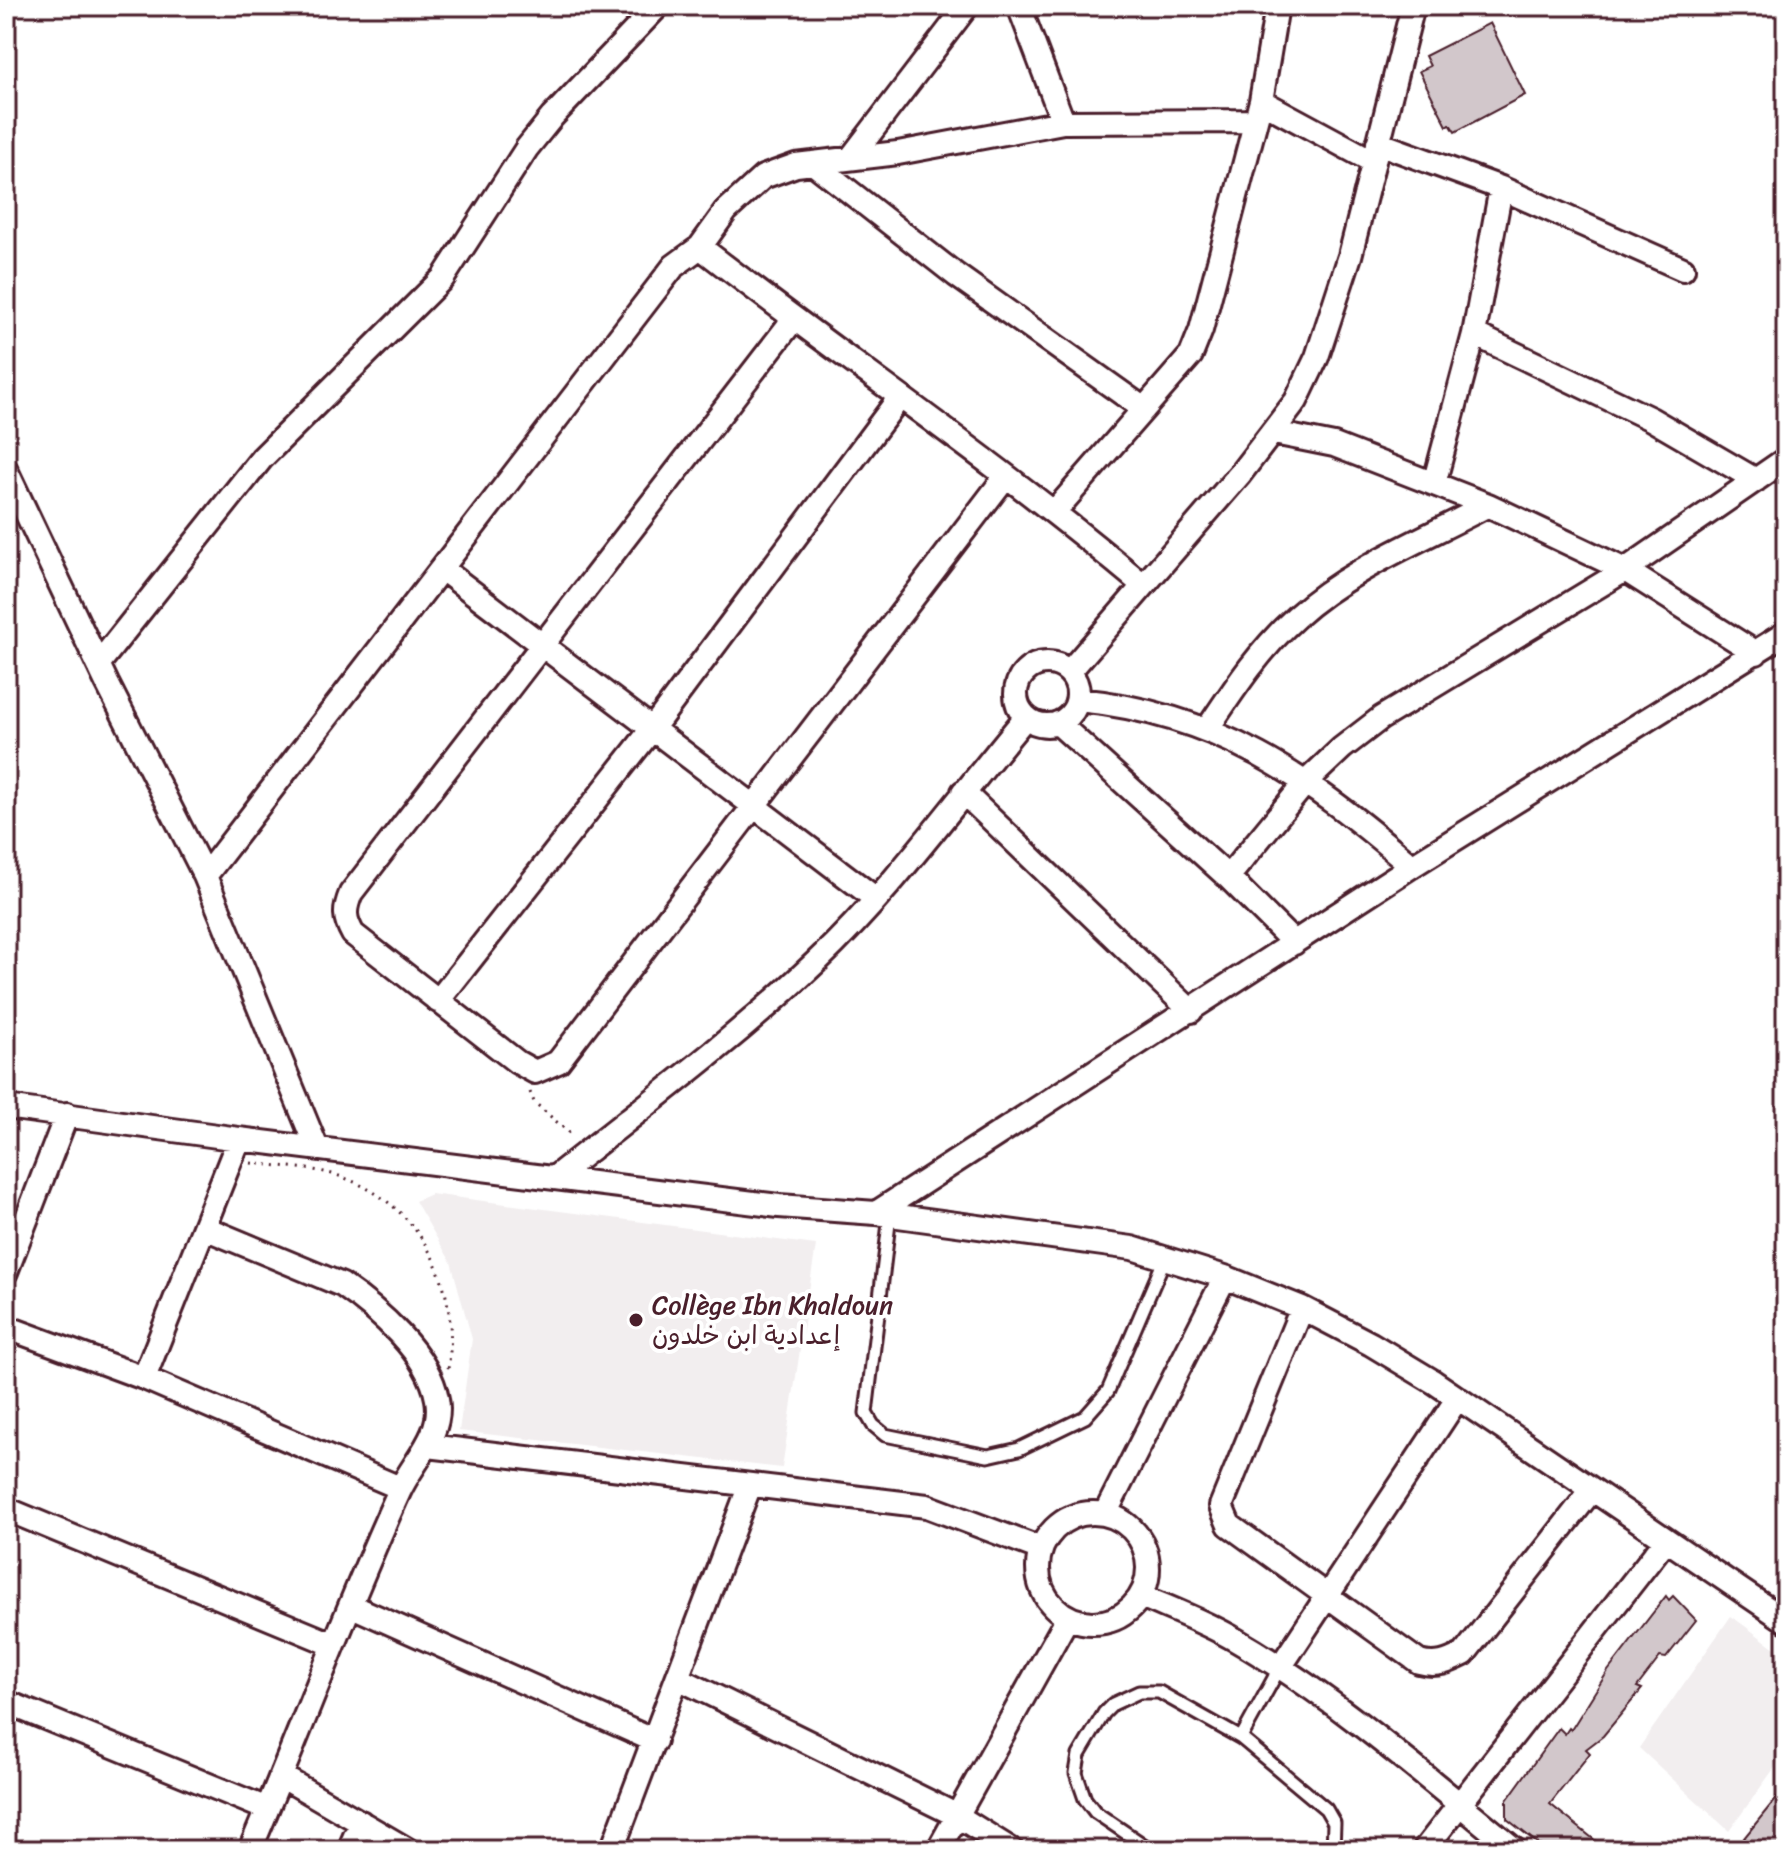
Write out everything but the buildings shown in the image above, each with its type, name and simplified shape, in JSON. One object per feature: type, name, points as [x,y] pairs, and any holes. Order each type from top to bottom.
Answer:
[{"type":"street","points":[[100,662],[262,458],[443,278],[543,127],[658,6]]},
{"type":"street","points":[[851,158],[967,6]]},
{"type":"street","points":[[1019,6],[1063,122]]},
{"type":"street","points":[[1055,511],[1191,355],[1201,330],[1258,111],[1277,6]]},
{"type":"street","points":[[1069,672],[1274,433],[1296,401],[1321,345],[1350,256],[1413,6]]},
{"type":"street","points":[[205,876],[674,266],[700,247],[726,211],[763,177],[813,163],[898,153],[1063,122],[1258,111],[1376,153],[1501,188],[1683,269]]},
{"type":"street","points":[[813,163],[956,275],[1144,409]]},
{"type":"street","points":[[1434,484],[1474,334],[1501,188]]},
{"type":"street","points":[[700,247],[793,320],[1055,511],[1143,585]]},
{"type":"street","points":[[793,320],[541,644],[351,893],[345,907],[345,920],[353,934],[517,1062],[535,1072],[558,1062],[1006,476]]},
{"type":"street","points":[[1474,334],[1651,419],[1756,480]]},
{"type":"street","points":[[438,1001],[652,729],[900,397]]},
{"type":"street","points":[[1274,433],[1334,445],[1488,505],[1625,570],[1756,653]]},
{"type":"street","points":[[1228,877],[1306,782],[1342,748],[1381,718],[1625,570],[1786,459]]},
{"type":"street","points":[[6,470],[205,876],[316,1146]]},
{"type":"street","points":[[1208,728],[1249,668],[1297,616],[1343,583],[1488,505]]},
{"type":"street","points":[[442,569],[754,803],[876,899]]},
{"type":"street","points":[[883,1214],[1412,866],[1786,633]]},
{"type":"street","points":[[1051,663],[1069,672],[1078,690],[1078,700],[1074,710],[1058,723],[1039,723],[1026,717],[1017,692],[1024,673],[1032,667],[1051,663]]},
{"type":"street","points":[[1078,700],[1158,713],[1208,728],[1306,782],[1346,810],[1412,866]]},
{"type":"street","points":[[554,1178],[750,1021],[817,961],[876,899],[1026,717]]},
{"type":"street","points":[[1058,723],[1228,877],[1294,943]]},
{"type":"street","points":[[963,792],[1191,1011]]},
{"type":"street","points":[[6,1107],[67,1114],[235,1150],[316,1146],[779,1206],[883,1214],[1084,1239],[1165,1258],[1225,1277],[1302,1308],[1371,1344],[1786,1621]]},
{"type":"street","points":[[6,1272],[67,1114]]},
{"type":"street","points":[[144,1378],[235,1150]]},
{"type":"street","points":[[205,1228],[342,1285],[361,1298],[413,1353],[432,1380],[437,1400],[438,1416],[428,1446],[400,1488],[352,1606],[332,1644],[250,1850]]},
{"type":"street","points":[[1105,1514],[1225,1277]]},
{"type":"street","points":[[1302,1308],[1221,1506],[1229,1525],[1419,1662],[1431,1666],[1445,1664],[1464,1654],[1591,1491]]},
{"type":"street","points":[[6,1327],[144,1378],[400,1488]]},
{"type":"street","points":[[1279,1669],[1457,1399]]},
{"type":"street","points":[[428,1446],[750,1485],[827,1491],[927,1506],[982,1524],[1041,1549]]},
{"type":"street","points":[[612,1850],[750,1485]]},
{"type":"street","points":[[6,1509],[332,1644]]},
{"type":"street","points":[[1078,1514],[1105,1514],[1129,1526],[1144,1546],[1148,1571],[1141,1596],[1128,1612],[1109,1621],[1088,1623],[1068,1617],[1052,1605],[1041,1588],[1037,1569],[1041,1549],[1055,1527],[1078,1514]]},
{"type":"street","points":[[1424,1850],[1665,1541]]},
{"type":"street","points":[[1141,1596],[1236,1640],[1279,1669],[1384,1743],[1515,1850]]},
{"type":"street","points":[[352,1606],[655,1741]]},
{"type":"street","points":[[938,1850],[1068,1617]]},
{"type":"street","points":[[678,1678],[956,1815],[1012,1850]]},
{"type":"street","points":[[6,1702],[267,1809]]},
{"type":"street","points":[[281,1776],[408,1850]]},
{"type":"street","points":[[349,1850],[361,1822]]},
{"type":"lane","points":[[883,1214],[866,1413],[873,1425],[885,1435],[988,1456],[1019,1449],[1085,1417],[1108,1391],[1165,1258]]},
{"type":"lane","points":[[1241,1738],[1279,1669]]},
{"type":"lane","points":[[1151,1850],[1095,1812],[1085,1799],[1076,1773],[1079,1755],[1104,1713],[1113,1704],[1139,1692],[1159,1692],[1241,1738],[1326,1809],[1334,1823],[1333,1850]]},
{"type":"path","points":[[535,1072],[530,1092],[534,1102],[589,1149]]},
{"type":"path","points":[[235,1150],[339,1175],[376,1194],[408,1220],[438,1266],[449,1306],[451,1347],[437,1400]]},
{"type":"shaded area","name":"Collège Ibn Khaldoun إعدادية ابن خلدون","points":[[431,1194],[816,1245],[782,1468],[459,1431],[472,1339],[451,1262],[415,1201]]},
{"type":"shaded area","points":[[1731,1616],[1786,1656],[1786,1752],[1729,1831],[1639,1748]]},
{"type":"place","name":"Collège Ibn Khaldoun إعدادية ابن خلدون","points":[[636,1320]]}]
